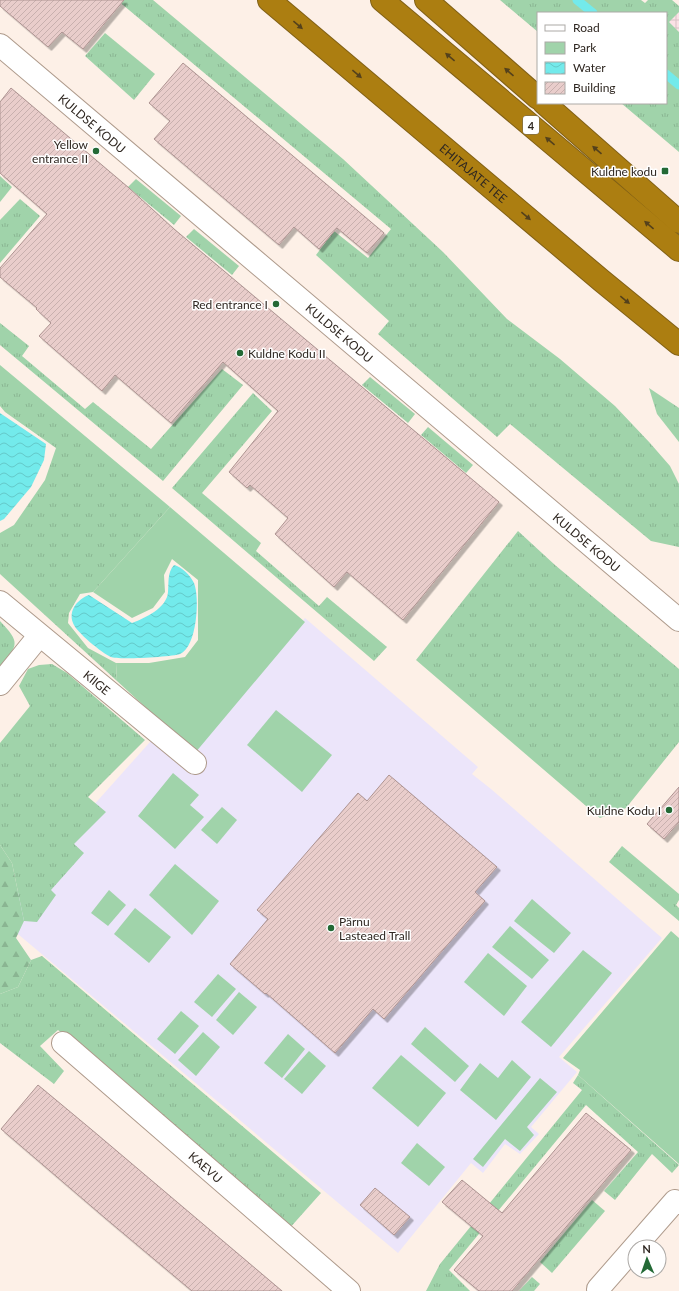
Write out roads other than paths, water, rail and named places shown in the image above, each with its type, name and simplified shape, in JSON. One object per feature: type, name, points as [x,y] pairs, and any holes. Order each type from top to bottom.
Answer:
[{"type":"highway","name":"EHITAJATE TEE","points":[[269,0],[596,276],[679,344]]},
{"type":"highway","name":"4","points":[[382,0],[679,250]]},
{"type":"highway","points":[[426,0],[537,97]]},
{"type":"highway","points":[[545,104],[679,222]]},
{"type":"street","name":"KULDSE KODU","points":[[0,45],[679,620]]},
{"type":"street","name":"KIIGE","points":[[0,602],[39,636],[195,763]]},
{"type":"street","points":[[0,684],[39,636]]},
{"type":"street","name":"KAEVU","points":[[63,1043],[349,1291]]},
{"type":"street","points":[[599,1290],[675,1201]]},
{"type":"water","points":[[0,413],[46,444],[44,460],[31,487],[4,519],[0,521]]},
{"type":"water","points":[[174,565],[183,569],[188,574],[194,583],[197,599],[196,622],[190,642],[186,650],[180,654],[145,658],[111,657],[90,642],[75,627],[72,618],[73,609],[81,599],[89,595],[132,623],[154,612],[160,608],[167,598],[169,574]]},
{"type":"waterway","points":[[577,0],[592,12]]},
{"type":"waterway","points":[[667,75],[679,85]]},
{"type":"place","name":"Yellow entrance II","points":[[96,151]]},
{"type":"place","name":"Kuldne kodu","points":[[665,171]]},
{"type":"place","name":"Red entrance I","points":[[276,304]]},
{"type":"place","name":"Kuldne Kodu II","points":[[240,353]]},
{"type":"place","name":"Kuldne Kodu I","points":[[669,810]]},
{"type":"place","name":"Pärnu Lasteaed Trall","points":[[331,928]]}]
